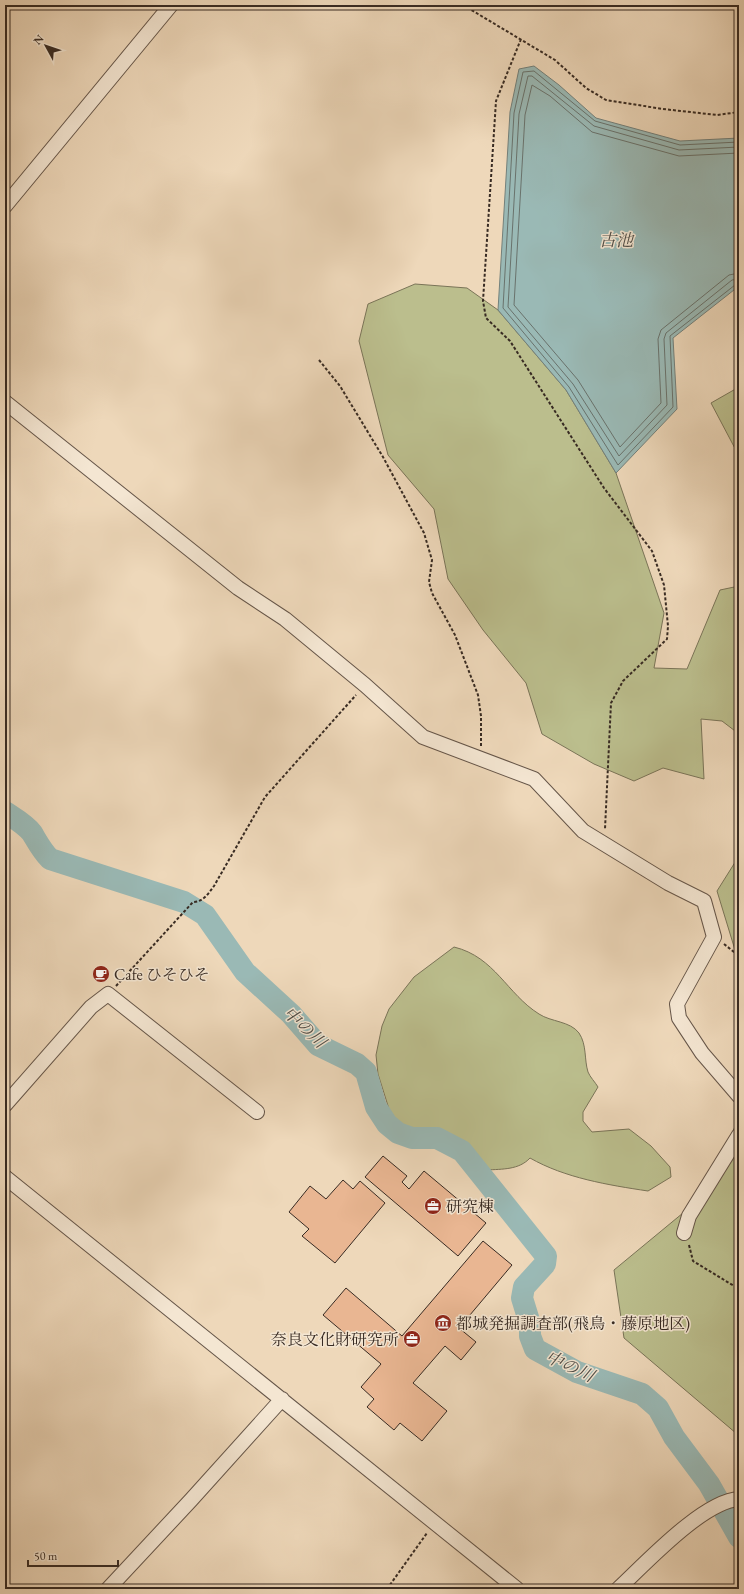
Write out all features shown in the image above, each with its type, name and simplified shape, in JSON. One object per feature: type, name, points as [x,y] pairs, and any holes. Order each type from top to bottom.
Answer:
[{"type":"street","points":[[5,206],[170,5]]},
{"type":"street","points":[[5,402],[238,588],[286,619],[365,685],[423,737],[534,779],[583,830],[668,883],[704,901],[714,937],[677,1004],[679,1018],[702,1053],[739,1096]]},
{"type":"street","points":[[5,1105],[91,1007],[108,994],[257,1112]]},
{"type":"street","points":[[684,1233],[689,1216],[739,1135]]},
{"type":"street","points":[[5,1177],[517,1589]]},
{"type":"street","points":[[108,1589],[181,1512],[282,1399]]},
{"type":"street","points":[[618,1589],[688,1526],[718,1506],[739,1499]]},
{"type":"path","points":[[463,5],[555,60],[586,88],[606,100],[663,109],[717,115],[739,112]]},
{"type":"path","points":[[521,39],[496,101],[483,301],[486,318],[510,341],[604,488],[652,551],[664,585],[668,639],[623,681],[611,703],[604,844]]},
{"type":"path","points":[[319,360],[340,386],[383,457],[424,534],[432,560],[429,582],[432,593],[456,635],[478,695],[481,716],[481,759]]},
{"type":"path","points":[[108,994],[193,902],[199,902],[205,897],[214,886],[264,797],[336,715],[365,685]]},
{"type":"path","points":[[714,937],[739,956]]},
{"type":"path","points":[[684,1233],[693,1261],[739,1289]]},
{"type":"path","points":[[387,1589],[434,1522]]},
{"type":"green space","points":[[415,284],[467,288],[498,310],[566,390],[616,473],[664,613],[654,668],[687,669],[720,590],[739,586],[739,734],[722,721],[701,719],[704,779],[663,768],[634,781],[594,764],[542,734],[526,683],[483,630],[448,579],[434,509],[388,455],[359,341],[368,304]]},
{"type":"green space","points":[[739,387],[739,456],[711,403]]},
{"type":"green space","points":[[739,856],[739,963],[717,891]]},
{"type":"green space","points":[[454,947],[468,952],[480,959],[490,967],[528,1006],[539,1014],[571,1026],[579,1033],[583,1042],[588,1072],[598,1087],[583,1112],[583,1121],[592,1132],[629,1129],[651,1146],[670,1167],[671,1177],[648,1191],[572,1176],[543,1165],[530,1158],[526,1162],[516,1167],[487,1170],[472,1160],[464,1147],[436,1133],[404,1131],[389,1109],[378,1074],[376,1055],[382,1026],[389,1009],[414,977]]},
{"type":"green space","points":[[739,1099],[739,1438],[737,1434],[624,1338],[614,1270],[712,1189],[735,1126]]},
{"type":"water","name":"古池","points":[[534,66],[559,85],[596,118],[680,141],[739,138],[739,286],[673,338],[677,409],[616,473],[566,390],[498,310],[510,112],[519,69]]},
{"type":"building","name":"研究棟","points":[[383,1156],[407,1176],[402,1182],[409,1189],[424,1171],[486,1223],[458,1256],[365,1177]]},
{"type":"building","points":[[343,1180],[353,1189],[360,1181],[385,1203],[335,1263],[302,1236],[309,1229],[289,1212],[310,1186],[326,1199]]},
{"type":"building","name":"奈良文化財研究所","points":[[483,1241],[512,1265],[459,1328],[476,1342],[461,1360],[445,1346],[413,1383],[447,1411],[422,1441],[400,1423],[394,1430],[367,1407],[374,1399],[361,1387],[381,1364],[323,1315],[346,1288],[402,1336]]},
{"type":"waterway","name":"中の川","points":[[5,812],[19,821],[32,833],[42,850],[50,859],[184,902],[205,915],[245,972],[291,1014],[318,1045],[357,1064],[366,1072],[376,1107],[387,1124],[398,1133],[412,1138],[437,1138],[462,1151],[546,1256],[545,1264],[524,1287],[522,1298],[530,1324],[530,1336],[535,1349],[577,1372],[642,1394],[658,1408],[674,1437],[709,1484],[739,1537]]},
{"type":"place","name":"Cafe ひそひそ","points":[[101,974]]},
{"type":"place","name":"研究棟","points":[[433,1206]]},
{"type":"place","name":"都城発掘調査部(飛鳥・藤原地区)","points":[[443,1323]]},
{"type":"place","name":"奈良文化財研究所","points":[[412,1339]]}]
